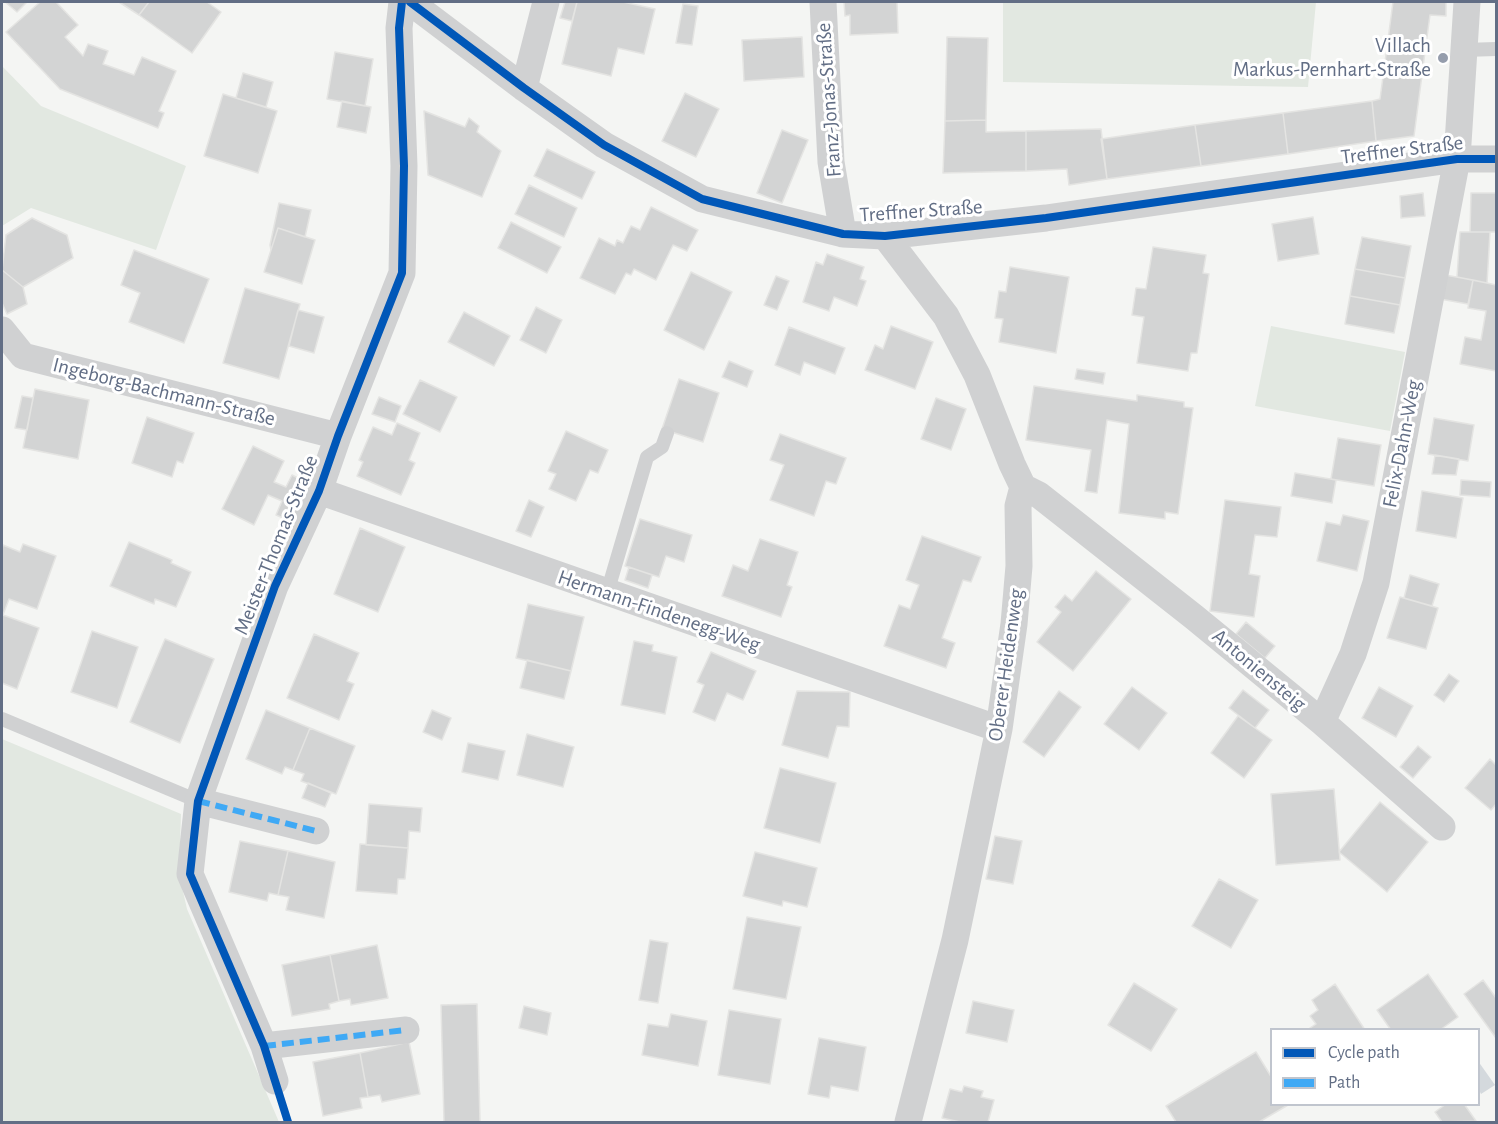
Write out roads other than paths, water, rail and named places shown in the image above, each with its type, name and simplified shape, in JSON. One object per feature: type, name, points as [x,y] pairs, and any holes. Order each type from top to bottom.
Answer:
[{"type":"street","name":"Meister-Thomas-Straße","points":[[275,1081],[264,1046],[190,874],[198,801],[275,586],[319,491],[338,436],[402,273],[404,166],[399,28],[402,2]]},
{"type":"street","name":"Treffner Straße","points":[[410,2],[604,145],[702,199],[843,234],[885,236],[1046,218],[1457,159],[1497,159]]},
{"type":"street","points":[[524,88],[546,2]]},
{"type":"street","name":"Franz-Jonas-Straße","points":[[823,2],[831,162],[843,234]]},
{"type":"street","name":"Felix-Dahn-Weg","points":[[1322,722],[1353,654],[1376,584],[1457,159],[1467,2]]},
{"type":"street","points":[[885,236],[946,316],[977,375],[1023,487]]},
{"type":"street","name":"Ingeborg-Bachmann-Straße","points":[[2,330],[23,356],[338,436]]},
{"type":"street","name":"Antoniensteig","points":[[1023,487],[1039,495],[1158,588],[1322,722],[1442,827]]},
{"type":"street","name":"Oberer Heidenweg","points":[[908,1122],[955,940],[999,729],[1014,624],[1019,566],[1018,507],[1023,487]]},
{"type":"street","name":"Hermann-Findenegg-Weg","points":[[319,491],[999,729]]},
{"type":"street","points":[[198,801],[316,831]]},
{"type":"street","points":[[264,1046],[406,1030]]},
{"type":"lane","points":[[1464,50],[1497,49]]},
{"type":"lane","points":[[607,593],[647,458],[662,447],[667,433]]},
{"type":"lane","points":[[2,719],[198,801]]},
{"type":"place","name":"Villach Markus-Pernhart-Straße","points":[[1443,58]]}]
